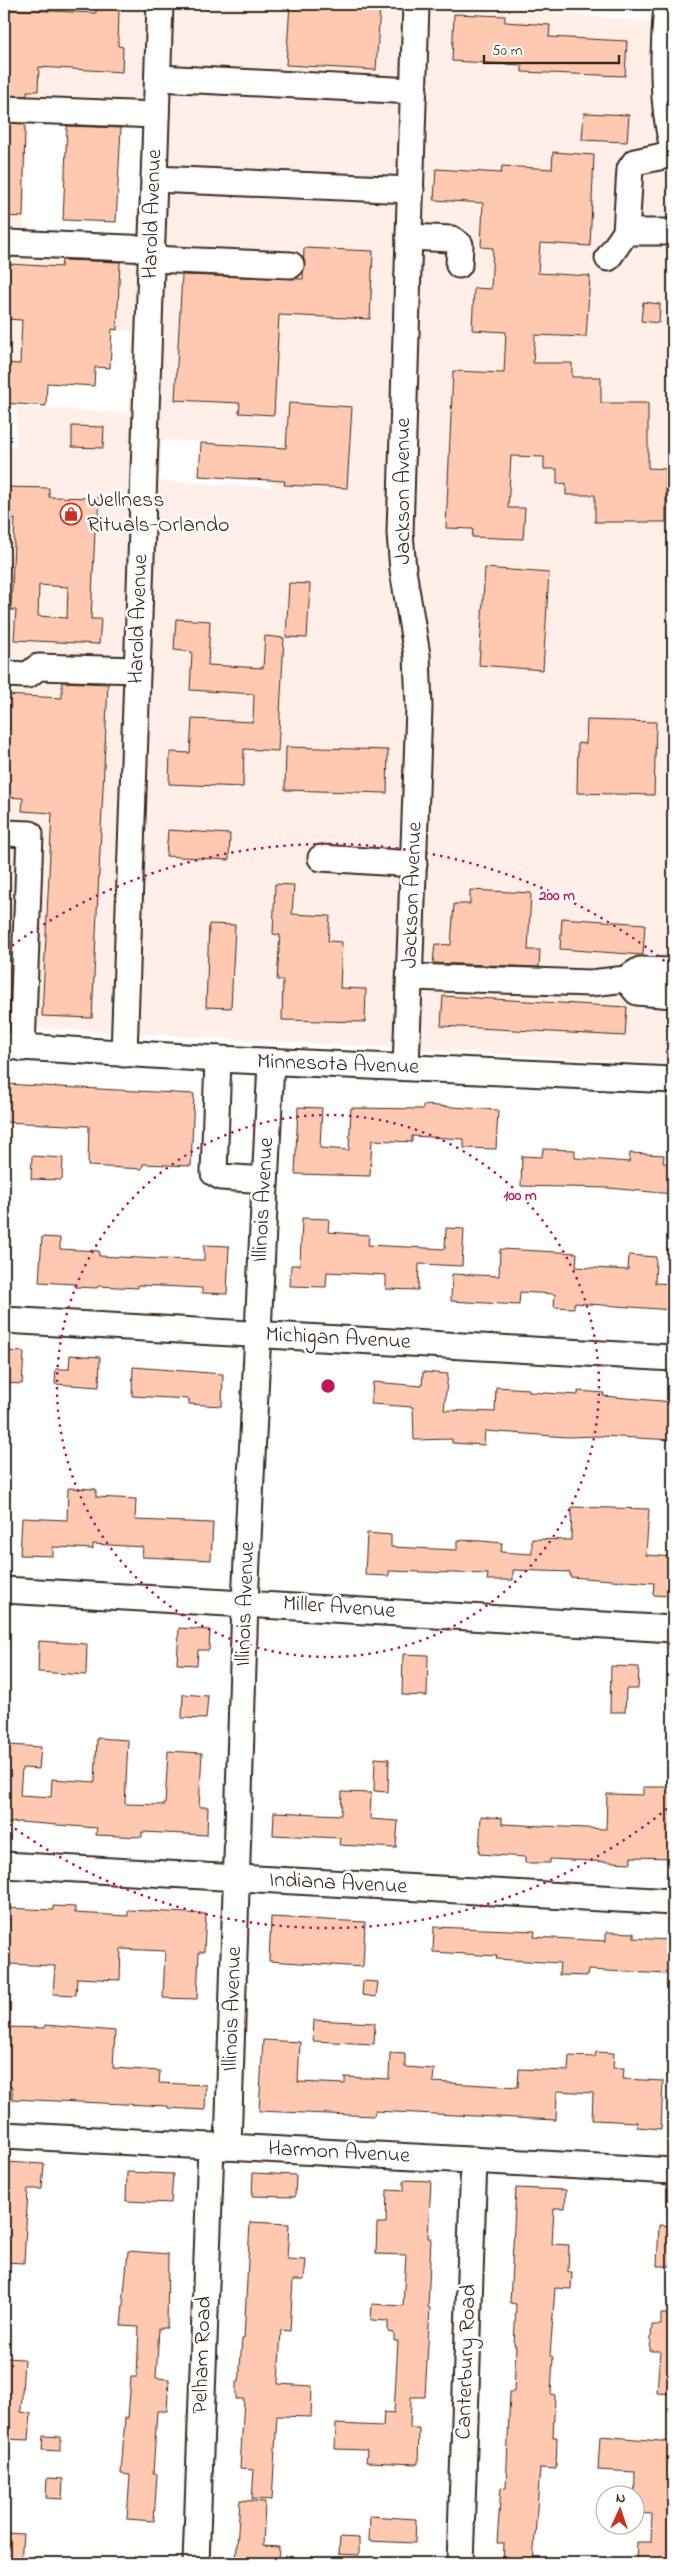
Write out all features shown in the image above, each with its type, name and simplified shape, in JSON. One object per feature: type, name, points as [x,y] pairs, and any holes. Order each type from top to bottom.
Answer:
[{"type":"street","name":"Harold Avenue","points":[[124,1054],[160,4]]},
{"type":"street","name":"Jackson Avenue","points":[[406,1067],[420,708],[417,655],[403,570],[400,533],[416,4]]},
{"type":"street","points":[[667,4],[668,94],[666,121],[673,148]]},
{"type":"street","points":[[158,78],[414,91]]},
{"type":"street","points":[[4,109],[156,115]]},
{"type":"street","points":[[608,258],[626,232],[630,169],[635,162],[673,154]]},
{"type":"street","points":[[154,179],[410,190]]},
{"type":"street","points":[[626,232],[673,232]]},
{"type":"street","points":[[409,237],[452,239],[460,245],[459,265]]},
{"type":"street","points":[[5,245],[291,265]]},
{"type":"street","points":[[16,674],[38,667],[137,670]]},
{"type":"street","points":[[4,833],[30,834],[13,1047]]},
{"type":"street","points":[[321,858],[414,864]]},
{"type":"street","points":[[410,977],[591,983],[626,979],[640,970],[673,972]]},
{"type":"street","points":[[626,979],[637,992],[673,995]]},
{"type":"street","name":"Minnesota Avenue","points":[[13,1047],[271,1062],[673,1080]]},
{"type":"street","points":[[218,1059],[214,1173],[221,1177],[265,1180]]},
{"type":"street","name":"Illinois Avenue","points":[[220,2147],[238,1878],[245,1602],[271,1062]]},
{"type":"street","name":"Michigan Avenue","points":[[4,1320],[673,1358]]},
{"type":"street","name":"Miller Avenue","points":[[4,1590],[245,1602],[673,1629]]},
{"type":"street","name":"Indiana Avenue","points":[[4,1865],[673,1902]]},
{"type":"street","name":"Harmon Avenue","points":[[4,2135],[673,2171]]},
{"type":"street","name":"Pelham Road","points":[[196,2563],[220,2147]]},
{"type":"street","name":"Canterbury Road","points":[[460,2563],[474,2160]]},
{"type":"shaded area","points":[[4,4],[471,4],[673,24],[673,1064],[4,1026],[4,448],[16,448],[17,408],[4,406]],"holes":[[[28,115],[141,122],[136,246],[24,241]],[[22,327],[132,331],[129,413],[17,407]],[[162,440],[273,445],[271,487],[160,481]]]},
{"type":"building","points":[[290,4],[380,7],[376,70],[286,65]]},
{"type":"building","points":[[96,8],[119,9],[118,46],[123,47],[122,72],[39,67],[38,91],[27,91],[27,96],[4,95],[4,9],[96,13]]},
{"type":"building","points":[[454,14],[505,16],[505,22],[550,25],[549,37],[627,41],[625,76],[522,72],[522,65],[452,61]]},
{"type":"building","points":[[584,113],[629,115],[627,142],[582,140]]},
{"type":"building","points":[[4,123],[25,124],[23,217],[4,216]]},
{"type":"building","points":[[67,126],[121,128],[116,222],[63,220]]},
{"type":"building","points":[[553,152],[594,155],[590,246],[540,243],[538,273],[590,276],[586,337],[535,335],[533,363],[572,363],[572,377],[601,377],[601,403],[648,403],[648,468],[666,469],[666,522],[595,522],[595,495],[566,495],[566,483],[557,484],[557,469],[544,469],[544,457],[511,456],[508,508],[525,508],[523,539],[472,537],[473,529],[446,528],[453,371],[504,373],[506,332],[472,330],[474,288],[491,289],[493,248],[481,247],[483,203],[434,200],[436,169],[501,173],[502,166],[552,169]]},
{"type":"building","points":[[304,248],[373,251],[370,319],[279,315],[274,415],[239,413],[240,403],[175,400],[182,275],[303,279]]},
{"type":"building","points":[[62,260],[120,262],[117,330],[112,329],[110,368],[95,367],[94,386],[47,383],[46,406],[4,403],[4,363],[20,364],[22,320],[6,319],[9,264],[61,267]]},
{"type":"building","points":[[643,302],[660,304],[659,323],[641,321]]},
{"type":"building","points":[[289,403],[352,407],[347,488],[284,485],[285,481],[199,476],[201,443],[286,448]]},
{"type":"building","points":[[72,426],[104,427],[103,448],[72,447]]},
{"type":"building","points":[[4,487],[49,488],[49,497],[100,498],[98,531],[95,531],[91,619],[101,619],[99,644],[14,640],[16,610],[11,610],[15,519],[4,519]],"holes":[[[39,585],[68,587],[67,618],[38,616]]]},
{"type":"building","points":[[485,568],[549,573],[543,670],[479,665]]},
{"type":"building","points":[[289,583],[310,584],[307,638],[286,637]]},
{"type":"building","points":[[176,619],[210,621],[208,665],[263,668],[265,636],[284,638],[278,751],[244,749],[243,787],[169,784],[170,752],[190,753],[192,719],[253,722],[254,694],[190,690],[192,652],[174,650]]},
{"type":"building","points":[[62,682],[108,684],[92,1018],[42,1016],[52,813],[22,811],[23,798],[4,797],[4,695],[62,698]]},
{"type":"building","points":[[587,720],[656,722],[654,795],[577,793],[578,743],[586,744]]},
{"type":"building","points":[[286,747],[388,750],[387,793],[285,790]]},
{"type":"building","points":[[168,830],[230,834],[229,860],[166,856]]},
{"type":"building","points":[[275,884],[294,885],[292,914],[330,916],[328,941],[342,942],[340,988],[366,989],[365,1022],[282,1020],[283,980],[277,980],[280,935],[273,934]]},
{"type":"building","points":[[470,890],[531,893],[528,950],[540,950],[539,967],[433,963],[435,944],[451,945],[454,904],[470,904]]},
{"type":"building","points":[[562,918],[645,924],[643,955],[560,949]]},
{"type":"building","points":[[209,924],[235,925],[231,1008],[206,1007]]},
{"type":"building","points":[[443,996],[627,1007],[625,1036],[441,1026]]},
{"type":"building","points":[[4,1084],[194,1094],[191,1166],[143,1164],[142,1169],[88,1166],[89,1126],[4,1122]]},
{"type":"building","points":[[423,1105],[498,1110],[496,1149],[464,1148],[464,1139],[412,1136],[412,1142],[372,1140],[370,1176],[295,1174],[298,1107],[322,1108],[320,1148],[349,1150],[351,1108],[423,1109]]},
{"type":"building","points":[[543,1149],[575,1150],[575,1158],[629,1162],[630,1153],[664,1155],[663,1163],[673,1164],[673,1194],[609,1188],[521,1186],[522,1156],[542,1157]]},
{"type":"building","points":[[32,1156],[63,1158],[62,1180],[31,1179]]},
{"type":"building","points":[[302,1218],[329,1219],[328,1232],[369,1235],[368,1245],[445,1249],[446,1228],[464,1229],[462,1266],[419,1264],[418,1290],[386,1289],[386,1275],[327,1272],[326,1287],[290,1286],[291,1265],[300,1265]]},
{"type":"building","points":[[42,1237],[60,1238],[60,1249],[99,1251],[99,1256],[159,1259],[204,1260],[204,1245],[229,1246],[227,1294],[202,1293],[202,1288],[138,1285],[138,1288],[98,1286],[97,1288],[75,1287],[75,1284],[39,1282]]},
{"type":"building","points":[[500,1249],[577,1253],[576,1267],[628,1270],[629,1255],[656,1257],[655,1283],[673,1284],[673,1310],[574,1303],[574,1308],[554,1307],[555,1294],[520,1292],[519,1305],[451,1301],[452,1274],[499,1276]]},
{"type":"building","points":[[4,1351],[24,1352],[22,1384],[4,1383]]},
{"type":"building","points":[[70,1355],[100,1357],[99,1387],[55,1384],[56,1369],[69,1369]]},
{"type":"building","points":[[133,1367],[223,1374],[222,1406],[189,1404],[189,1399],[132,1396]]},
{"type":"building","points":[[423,1372],[448,1374],[444,1410],[495,1412],[496,1387],[529,1389],[529,1392],[578,1395],[578,1391],[604,1393],[603,1396],[673,1402],[673,1440],[601,1436],[567,1437],[485,1431],[484,1445],[452,1443],[452,1439],[414,1440],[413,1407],[371,1404],[373,1382],[422,1386]]},
{"type":"building","points":[[68,1488],[96,1489],[96,1497],[136,1499],[135,1520],[213,1523],[211,1560],[142,1557],[143,1547],[93,1544],[93,1549],[53,1547],[53,1556],[20,1555],[22,1518],[67,1520]]},
{"type":"building","points":[[572,1507],[649,1509],[646,1555],[673,1557],[671,1596],[653,1595],[654,1583],[570,1577],[570,1572],[513,1570],[513,1580],[487,1580],[488,1574],[389,1571],[389,1576],[365,1575],[367,1533],[391,1535],[391,1547],[457,1550],[457,1540],[481,1541],[502,1543],[501,1552],[532,1554],[532,1539],[571,1540]]},
{"type":"building","points":[[179,1628],[210,1630],[209,1650],[198,1650],[197,1665],[177,1664]]},
{"type":"building","points":[[39,1641],[87,1644],[86,1675],[38,1672]]},
{"type":"building","points":[[403,1654],[428,1655],[427,1696],[402,1695]]},
{"type":"building","points":[[611,1666],[639,1667],[638,1689],[626,1689],[625,1712],[610,1712]]},
{"type":"building","points":[[183,1694],[208,1696],[206,1719],[182,1718]]},
{"type":"building","points":[[97,1738],[128,1740],[125,1804],[165,1805],[168,1751],[202,1753],[199,1807],[208,1807],[207,1835],[142,1832],[142,1837],[96,1835],[97,1828],[19,1822],[4,1824],[4,1781],[7,1781],[9,1745],[41,1747],[39,1769],[22,1768],[20,1795],[51,1797],[52,1779],[95,1782]]},
{"type":"building","points":[[375,1758],[389,1759],[388,1792],[374,1791]]},
{"type":"building","points":[[643,1787],[673,1787],[673,1858],[631,1857],[631,1863],[550,1859],[550,1863],[525,1863],[525,1857],[479,1854],[481,1816],[502,1818],[502,1824],[606,1829],[607,1794],[643,1795]]},
{"type":"building","points":[[342,1792],[371,1793],[370,1819],[398,1821],[396,1848],[339,1845],[340,1838],[273,1835],[274,1812],[341,1815]]},
{"type":"building","points":[[53,1906],[75,1907],[75,1913],[128,1916],[128,1910],[206,1914],[204,1952],[199,1952],[197,1999],[163,1998],[165,1951],[121,1949],[120,1980],[77,1978],[76,1995],[53,1994],[55,1966],[9,1964],[9,1940],[4,1940],[4,1908],[53,1910]]},
{"type":"building","points":[[271,1917],[365,1922],[363,1967],[269,1961]]},
{"type":"building","points":[[434,1927],[535,1931],[534,1937],[606,1941],[606,1932],[634,1933],[634,1938],[668,1940],[667,1974],[588,1970],[587,1976],[559,1975],[560,1963],[496,1959],[497,1956],[433,1952]]},
{"type":"building","points":[[363,1981],[378,1982],[376,1997],[362,1995]]},
{"type":"building","points":[[314,2020],[375,2023],[374,2044],[313,2041]]},
{"type":"building","points":[[45,2025],[115,2031],[113,2068],[160,2071],[159,2083],[206,2085],[205,2110],[168,2108],[168,2106],[12,2099],[12,2087],[4,2087],[4,2027],[44,2028]]},
{"type":"building","points":[[263,2040],[300,2042],[298,2082],[345,2084],[345,2077],[389,2079],[390,2053],[405,2054],[405,2067],[434,2069],[433,2082],[518,2087],[519,2069],[568,2071],[569,2056],[595,2057],[596,2052],[614,2053],[613,2068],[624,2068],[623,2079],[663,2081],[661,2129],[637,2127],[637,2122],[592,2120],[593,2093],[557,2091],[556,2120],[375,2111],[374,2116],[259,2111]]},
{"type":"building","points":[[4,2162],[44,2164],[42,2189],[28,2189],[24,2263],[4,2262]]},
{"type":"building","points":[[127,2172],[173,2174],[171,2203],[126,2201]]},
{"type":"building","points":[[253,2173],[296,2175],[295,2197],[252,2196]]},
{"type":"building","points":[[404,2180],[431,2181],[428,2238],[431,2238],[428,2307],[430,2308],[425,2397],[411,2397],[410,2428],[419,2428],[418,2464],[366,2462],[367,2450],[335,2449],[336,2424],[383,2426],[384,2412],[394,2413],[398,2341],[394,2341],[394,2333],[388,2332],[388,2321],[371,2320],[372,2304],[403,2306],[406,2255],[376,2254],[377,2223],[386,2223],[387,2190],[404,2191]]},
{"type":"building","points":[[516,2188],[566,2190],[565,2208],[554,2208],[552,2244],[569,2245],[568,2272],[572,2272],[571,2289],[555,2288],[550,2356],[553,2357],[551,2394],[555,2395],[553,2437],[557,2437],[556,2469],[540,2468],[533,2563],[503,2563],[504,2543],[497,2543],[501,2487],[506,2488],[510,2392],[514,2392],[516,2304],[510,2303]]},
{"type":"building","points":[[250,2222],[289,2224],[287,2259],[306,2260],[304,2280],[293,2280],[290,2331],[281,2330],[278,2384],[312,2386],[311,2417],[277,2416],[272,2500],[252,2499],[254,2470],[240,2469],[244,2399],[236,2399],[236,2382],[239,2382],[242,2339],[244,2339]]},
{"type":"building","points":[[659,2225],[673,2226],[673,2266],[657,2266]]},
{"type":"building","points":[[128,2251],[168,2254],[167,2328],[159,2328],[156,2378],[169,2379],[167,2411],[157,2411],[153,2474],[157,2474],[154,2521],[127,2519],[130,2475],[121,2474],[125,2418],[128,2418],[131,2377],[137,2377],[139,2327],[121,2326]]},
{"type":"building","points":[[661,2314],[673,2314],[673,2394],[657,2393],[660,2351],[650,2351],[652,2325],[661,2325]]},
{"type":"building","points":[[4,2358],[24,2359],[21,2412],[31,2413],[29,2440],[4,2439]]},
{"type":"building","points":[[43,2436],[61,2437],[61,2451],[42,2450]]},
{"type":"building","points":[[600,2436],[673,2442],[673,2558],[664,2558],[663,2563],[636,2563],[637,2542],[651,2542],[652,2514],[644,2514],[644,2484],[635,2484],[635,2472],[598,2470]]},
{"type":"building","points":[[47,2478],[63,2479],[62,2499],[46,2498]]},
{"type":"building","points":[[240,2500],[265,2502],[263,2546],[279,2547],[278,2563],[236,2563]]},
{"type":"building","points":[[370,2516],[416,2519],[415,2543],[369,2541]]},
{"type":"building","points":[[4,2533],[23,2534],[21,2563],[4,2563]]},
{"type":"building","points":[[340,2537],[359,2538],[359,2555],[339,2554]]},
{"type":"place","name":"Wellness Rituals-Orlando","points":[[71,514]]}]
